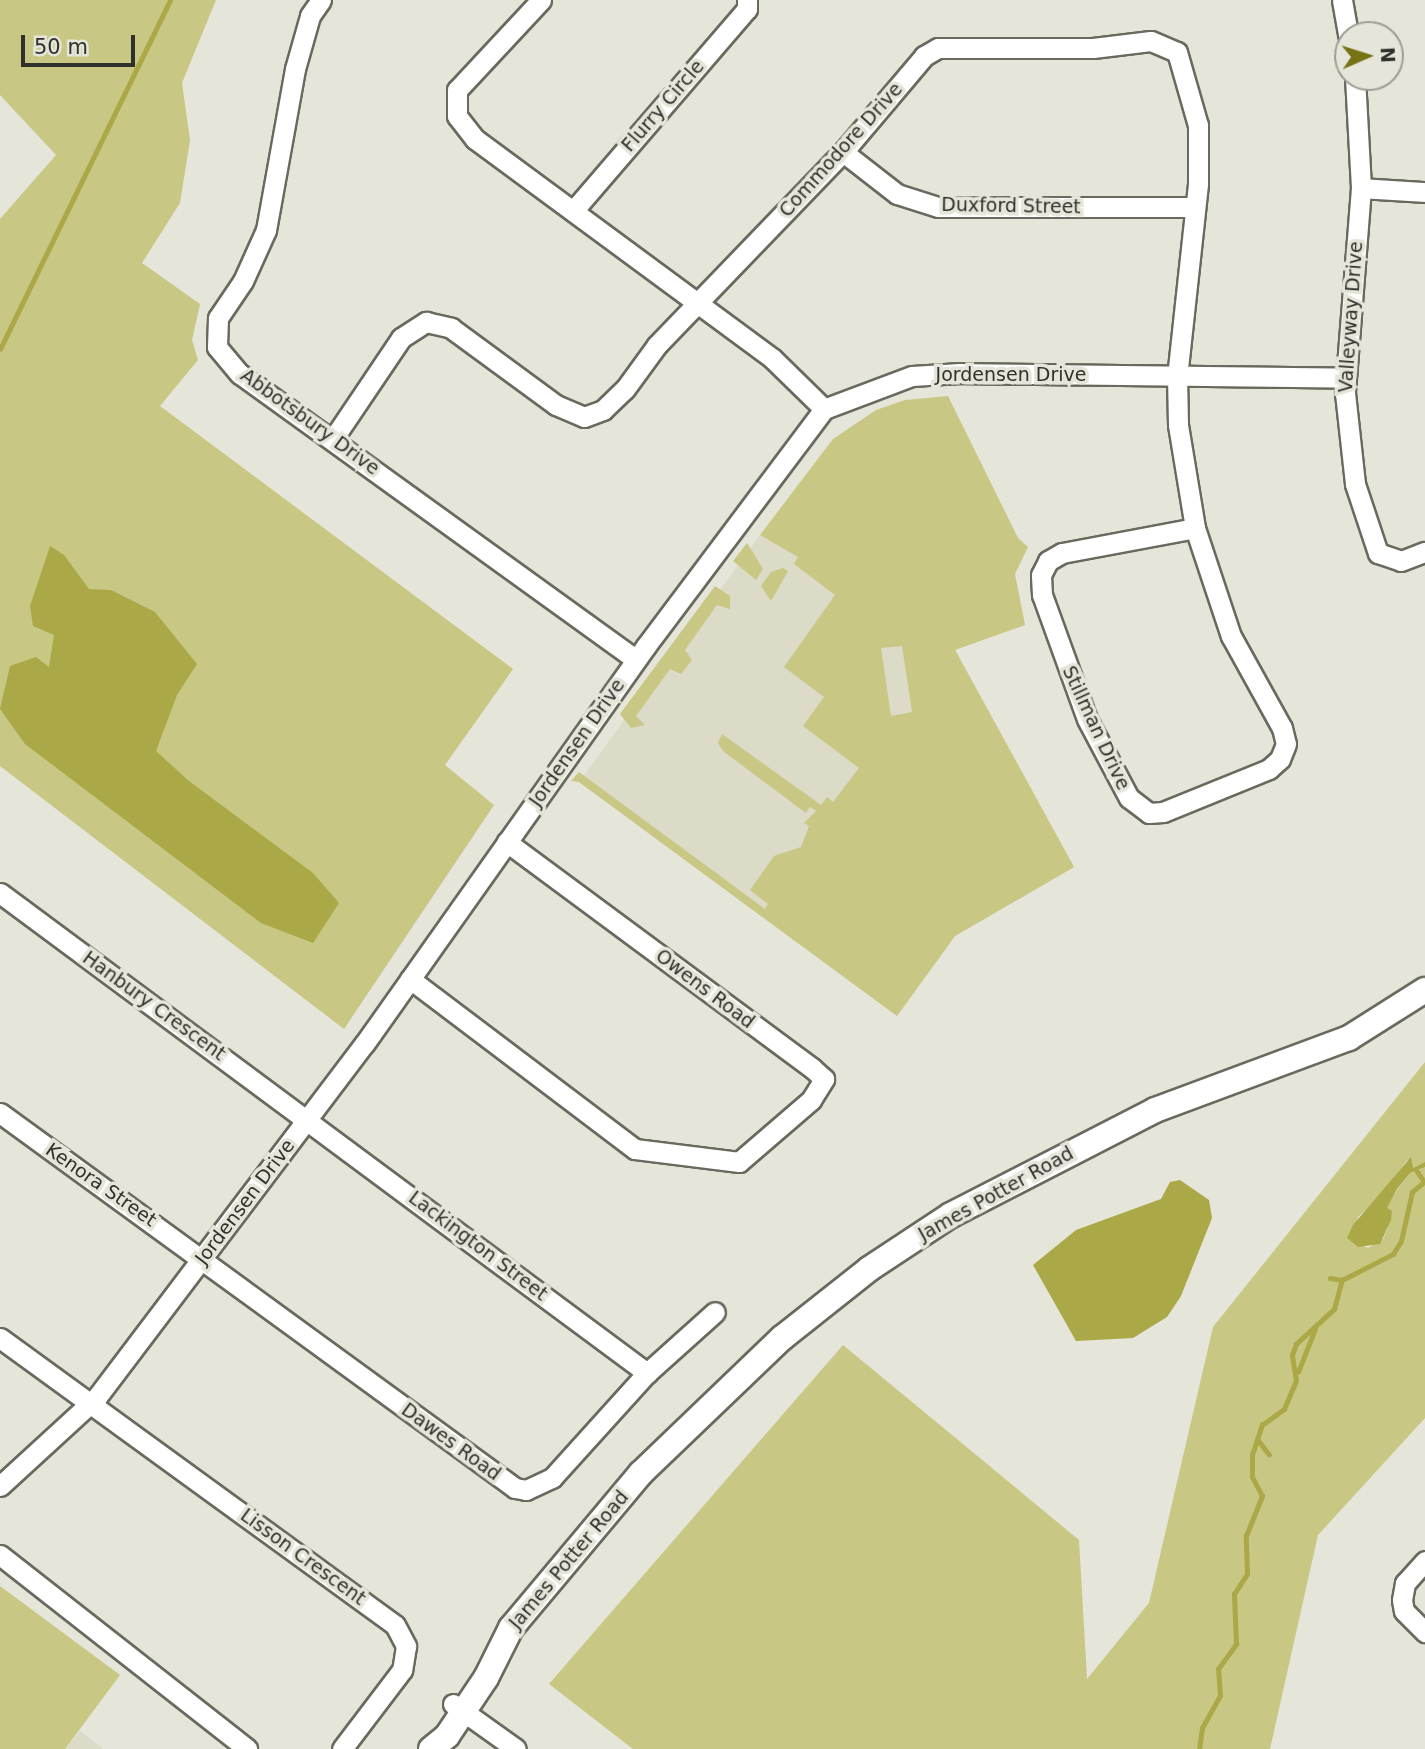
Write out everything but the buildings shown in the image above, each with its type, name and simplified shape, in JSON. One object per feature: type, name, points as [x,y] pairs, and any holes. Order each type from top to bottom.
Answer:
[{"type":"main road","name":"James Potter Road","points":[[430,1749],[458,1708],[486,1678],[495,1654],[511,1628],[641,1473],[782,1338],[869,1269],[951,1214],[1155,1110],[1349,1038],[1425,990]]},
{"type":"street","name":"Abbotsbury Drive","points":[[321,0],[310,16],[295,69],[266,230],[243,281],[218,318],[217,347],[240,374],[636,660]]},
{"type":"street","points":[[541,0],[457,90],[457,116],[475,139],[773,359],[824,409]]},
{"type":"street","name":"Flurry Circle","points":[[573,211],[747,9],[747,0]]},
{"type":"street","points":[[1342,0],[1346,21]]},
{"type":"street","name":"Commodore Drive","points":[[333,439],[401,338],[426,322],[451,328],[556,405],[584,417],[603,410],[625,389],[657,345],[843,152],[924,56],[939,48],[1093,48],[1151,41],[1177,52],[1189,82],[1200,159],[1177,376]]},
{"type":"street","name":"Valleyway Drive","points":[[1356,91],[1361,188],[1346,378],[1355,484],[1378,553],[1401,561],[1425,552]]},
{"type":"street","name":"Duxford Street","points":[[843,152],[897,194],[938,207],[1195,207]]},
{"type":"street","points":[[1361,188],[1425,192]]},
{"type":"street","name":"Jordensen Drive","points":[[0,1486],[91,1403],[203,1257],[410,979],[636,660],[824,409],[912,376],[1346,378]]},
{"type":"street","name":"Stillman Drive","points":[[1177,376],[1180,437],[1195,528],[1231,636],[1282,728],[1286,744],[1280,759],[1269,769],[1163,812],[1149,813],[1129,798],[1087,719],[1046,608],[1041,576],[1048,561],[1062,553],[1195,528]]},
{"type":"street","name":"Owens Road","points":[[410,979],[635,1149],[739,1162],[811,1100],[824,1079],[507,842]]},
{"type":"street","name":"Hanbury Crescent","points":[[0,893],[308,1119]]},
{"type":"street","name":"Kenora Street","points":[[0,1113],[203,1257]]},
{"type":"street","name":"Lackington Street","points":[[308,1119],[648,1373]]},
{"type":"street","name":"Dawes Road","points":[[203,1257],[515,1488],[526,1490],[552,1478],[648,1373],[715,1312]]},
{"type":"street","points":[[0,1338],[91,1403]]},
{"type":"street","name":"Lisson Crescent","points":[[91,1403],[395,1625],[402,1634],[406,1658],[402,1670],[342,1749]]},
{"type":"street","points":[[0,1555],[247,1749]]},
{"type":"street","points":[[1425,1561],[1405,1583],[1402,1600],[1404,1611],[1425,1632]]},
{"type":"street","points":[[458,1708],[516,1749]]},
{"type":"shaded area","points":[[0,0],[216,0],[182,83],[190,140],[180,203],[142,263],[200,304],[192,340],[198,360],[160,406],[513,669],[445,765],[494,805],[344,1029],[0,766],[0,219],[56,155],[0,95]]},
{"type":"shaded area","points":[[948,396],[1018,538],[1028,547],[1015,574],[1025,625],[955,650],[1074,867],[955,936],[897,1016],[579,782],[571,781],[579,772],[765,909],[768,904],[750,890],[774,856],[801,847],[809,826],[804,823],[816,811],[810,807],[806,813],[723,751],[718,743],[722,734],[821,805],[827,797],[833,802],[859,768],[803,726],[824,697],[784,667],[835,595],[794,564],[798,557],[760,535],[833,439],[876,410],[905,400]],"holes":[[[902,646],[912,712],[891,716],[881,648]]]},
{"type":"shaded area","points":[[760,535],[955,649],[1074,867],[955,936],[897,1016],[579,782]]},
{"type":"shaded area","points":[[747,543],[763,569],[756,580],[733,561]]},
{"type":"shaded area","points":[[50,546],[64,555],[89,589],[111,590],[155,612],[197,664],[177,695],[156,751],[189,781],[313,873],[339,903],[313,943],[261,923],[25,744],[0,709],[10,666],[36,657],[49,667],[54,635],[33,626],[30,606]]},
{"type":"shaded area","points":[[783,568],[788,571],[771,601],[761,586],[771,572]]},
{"type":"shaded area","points":[[715,586],[730,596],[730,609],[717,605],[685,650],[692,660],[681,674],[670,669],[636,716],[645,725],[631,728],[620,714]]},
{"type":"shaded area","points":[[1425,1062],[1425,1162],[1413,1168],[1407,1160],[1386,1191],[1358,1217],[1355,1242],[1368,1248],[1383,1239],[1388,1228],[1386,1209],[1397,1190],[1410,1173],[1425,1167],[1425,1418],[1318,1535],[1270,1749],[633,1749],[549,1684],[843,1345],[1079,1540],[1087,1679],[1149,1603],[1213,1327]]},
{"type":"shaded area","points":[[1411,1157],[1413,1168],[1425,1162],[1425,1167],[1410,1173],[1397,1189],[1387,1208],[1392,1211],[1391,1220],[1380,1244],[1358,1247],[1347,1238],[1353,1225]]},
{"type":"shaded area","points":[[1180,1180],[1209,1200],[1212,1218],[1181,1296],[1167,1317],[1133,1338],[1076,1341],[1033,1265],[1076,1230],[1161,1199],[1170,1182]]},
{"type":"shaded area","points":[[0,1586],[120,1675],[65,1749],[0,1749]]},
{"type":"shaded area","points":[[80,1731],[103,1749],[65,1749]]},
{"type":"waterway","points":[[0,349],[170,0]]},
{"type":"waterway","points":[[1417,1171],[1424,1181]]},
{"type":"waterway","points":[[1199,1749],[1202,1728],[1220,1696],[1218,1669],[1236,1644],[1234,1594],[1247,1574],[1246,1536],[1262,1496],[1252,1477],[1252,1455],[1262,1425],[1284,1409],[1296,1381],[1292,1355],[1296,1344],[1334,1309],[1342,1280],[1393,1254],[1401,1241],[1412,1192],[1425,1181]]},
{"type":"waterway","points":[[1330,1278],[1342,1280]]},
{"type":"waterway","points":[[1298,1372],[1315,1329]]},
{"type":"waterway","points":[[1258,1440],[1269,1454]]}]
